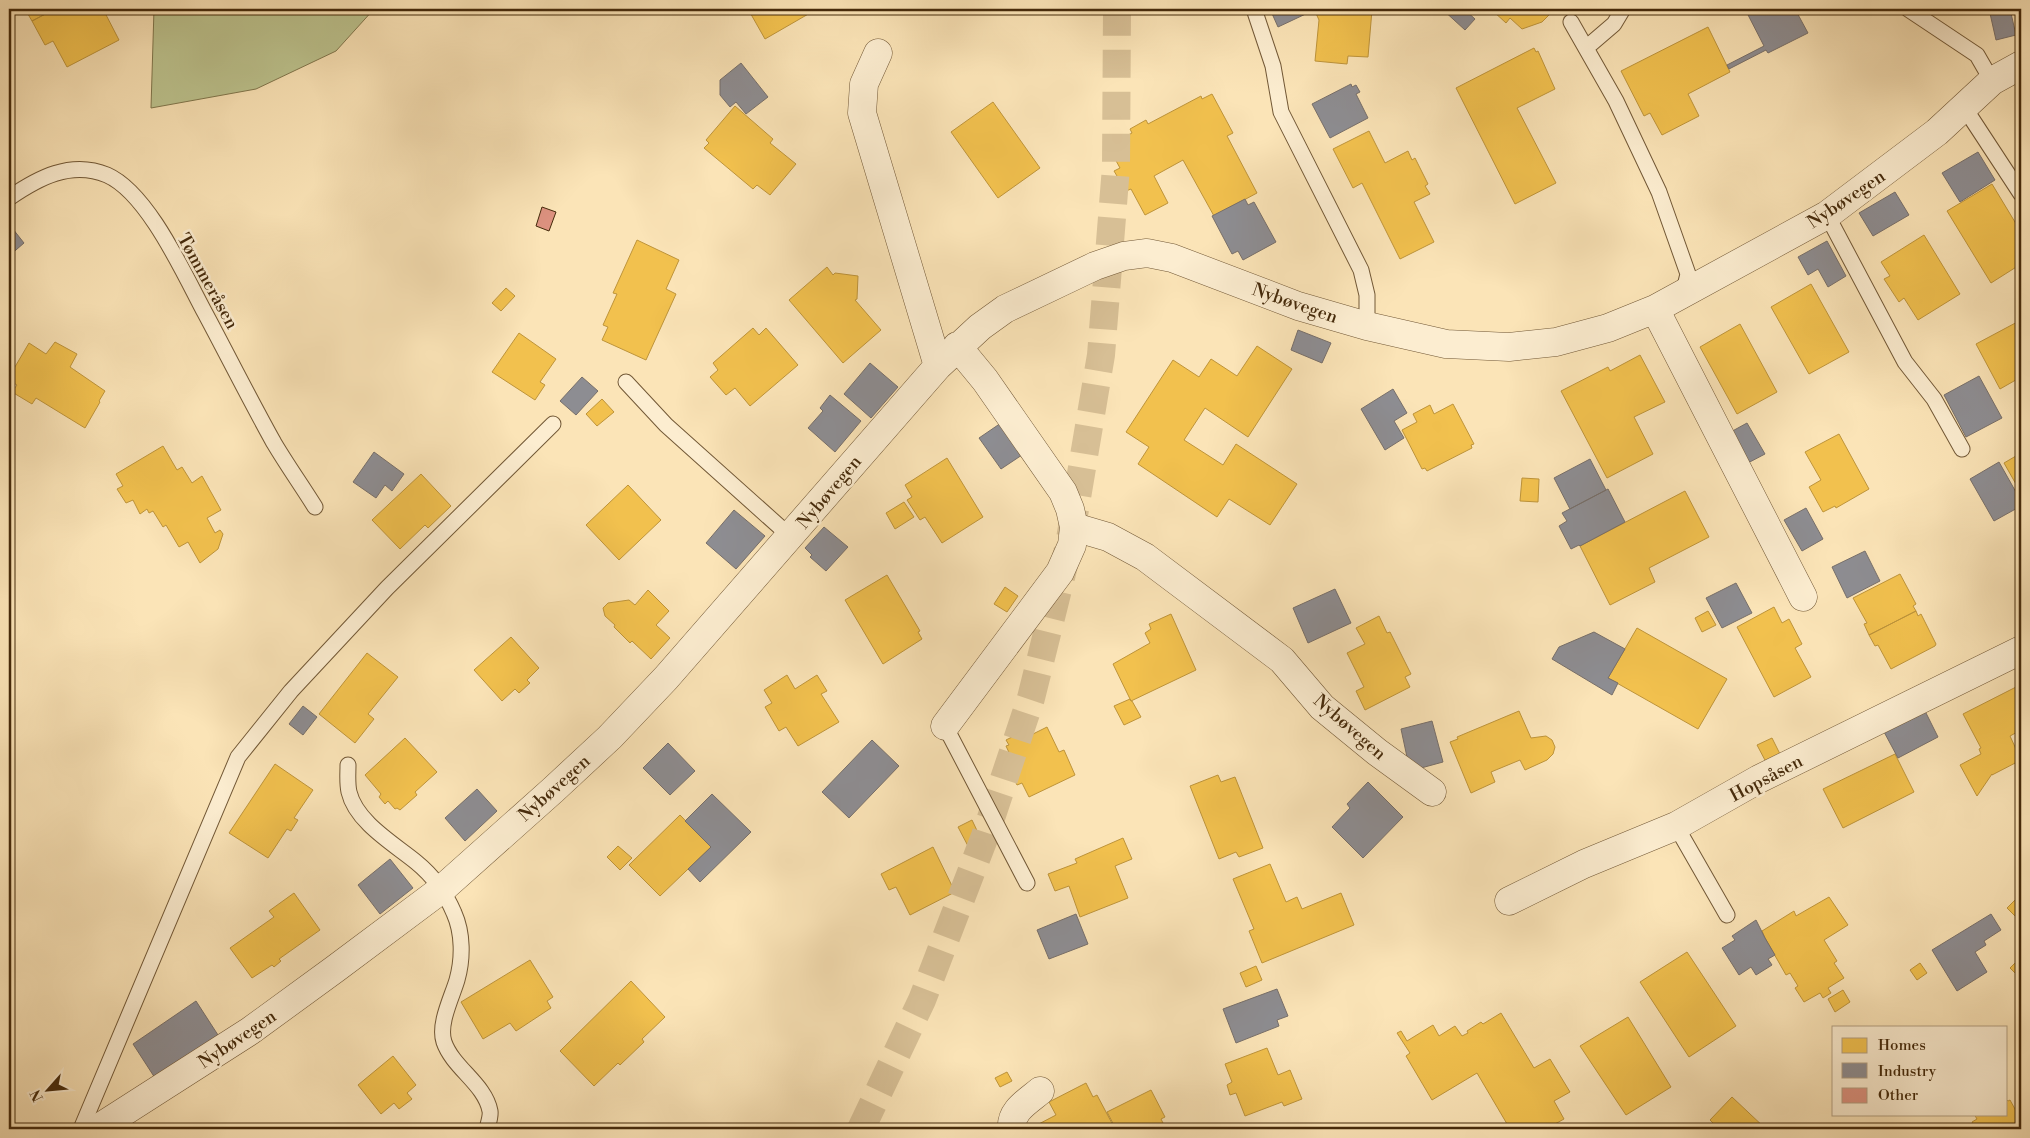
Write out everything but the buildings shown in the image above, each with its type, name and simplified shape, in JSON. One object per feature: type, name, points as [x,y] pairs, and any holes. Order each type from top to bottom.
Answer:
[{"type":"street","points":[[878,53],[864,84],[862,112],[938,366]]},
{"type":"street","name":"Nybøvegen","points":[[97,1129],[250,1032],[442,889],[610,737],[666,678],[791,537],[938,366],[957,346],[1005,310],[1042,290],[1095,266],[1124,256],[1147,254],[1172,258],[1298,306],[1367,326],[1446,344],[1509,347],[1556,342],[1608,328],[1654,309],[1827,215],[1937,132],[1992,81],[2021,65]]},
{"type":"street","points":[[1654,309],[1803,597]]},
{"type":"street","points":[[945,726],[1060,572],[1072,545],[1074,527],[1070,509],[1063,492],[985,380],[957,346]]},
{"type":"street","name":"Nybøvegen","points":[[1074,527],[1108,537],[1145,557],[1282,660],[1322,707],[1377,752],[1432,792]]},
{"type":"street","name":"Hopsåsen","points":[[1509,901],[1584,864],[1676,826],[1759,780],[2021,650]]},
{"type":"street","points":[[1012,1129],[1011,1121],[1018,1109],[1040,1091]]},
{"type":"lane","points":[[1254,9],[1272,66],[1281,112],[1361,270],[1367,295],[1367,326]]},
{"type":"lane","points":[[1586,48],[1614,24],[1623,9]]},
{"type":"lane","points":[[1908,9],[1976,55],[1992,81]]},
{"type":"lane","points":[[1571,22],[1616,101],[1659,192],[1688,274],[1683,294]]},
{"type":"lane","points":[[1964,107],[2021,194]]},
{"type":"lane","name":"Tømmeråsen","points":[[9,198],[32,182],[55,173],[73,169],[92,170],[108,176],[126,188],[148,213],[169,247],[275,445],[315,507]]},
{"type":"lane","points":[[1827,215],[1905,362],[1934,399],[1962,448]]},
{"type":"lane","points":[[626,382],[666,425],[791,537]]},
{"type":"lane","points":[[81,1129],[199,854],[238,757],[292,691],[387,588],[553,424]]},
{"type":"lane","points":[[945,726],[1027,883]]},
{"type":"lane","points":[[348,765],[349,792],[359,811],[381,835],[418,863],[442,889],[455,914],[462,944],[457,978],[444,1018],[444,1041],[455,1060],[486,1098],[490,1112],[487,1129]]},
{"type":"lane","points":[[1676,826],[1727,915]]},
{"type":"green space","points":[[154,9],[374,9],[336,51],[256,89],[151,108]]},
{"type":"tunnel","points":[[861,1129],[922,1000],[985,836],[1031,698],[1069,545],[1101,355],[1116,167],[1117,9]]}]
